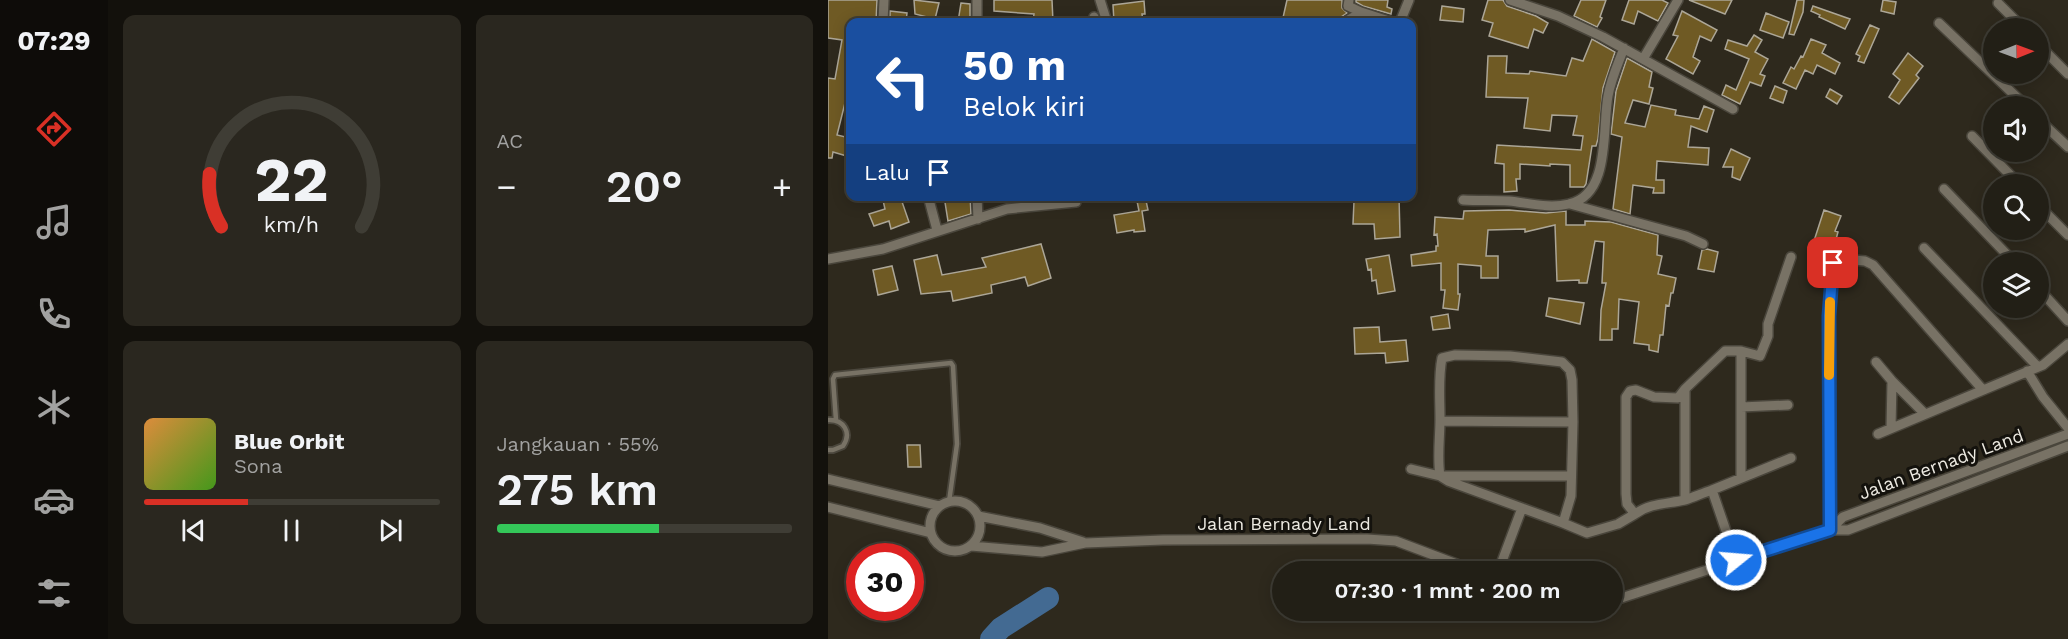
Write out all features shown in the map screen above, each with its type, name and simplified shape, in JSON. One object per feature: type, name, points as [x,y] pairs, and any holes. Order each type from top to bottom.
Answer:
[{"type":"street","points":[[883,18],[884,0]]},
{"type":"street","points":[[977,18],[978,0]]},
{"type":"street","points":[[1100,0],[1106,18]]},
{"type":"street","points":[[1349,0],[1348,6],[1380,18]]},
{"type":"street","points":[[1401,18],[1408,0]]},
{"type":"street","points":[[1510,0],[1558,16],[1624,48],[1733,109]]},
{"type":"street","points":[[1643,59],[1678,0]]},
{"type":"street","points":[[1998,3],[2013,18]]},
{"type":"street","points":[[1352,18],[1361,12]]},
{"type":"street","points":[[1939,23],[2015,96]]},
{"type":"street","points":[[1463,200],[1509,201],[1538,205],[1570,204],[1582,200],[1592,188],[1601,162],[1608,95],[1624,48]]},
{"type":"street","points":[[2049,55],[2068,74]]},
{"type":"street","points":[[2049,129],[2068,147]]},
{"type":"street","points":[[1972,136],[2009,174]]},
{"type":"street","points":[[1944,189],[2004,252]]},
{"type":"street","points":[[929,201],[937,230]]},
{"type":"street","points":[[977,201],[978,219]]},
{"type":"street","points":[[828,259],[883,249],[1007,209],[1062,201]]},
{"type":"street","points":[[1570,204],[1686,236],[1703,244]]},
{"type":"street","points":[[2049,216],[2068,236]]},
{"type":"street","points":[[1924,248],[2038,367]]},
{"type":"street","points":[[1635,514],[1627,504],[1626,494],[1626,398],[1630,391],[1636,390],[1654,397],[1678,398],[1725,351],[1741,351],[1760,357],[1768,336],[1768,324],[1791,257]]},
{"type":"street","points":[[1854,260],[1865,261],[1873,265],[1983,390]]},
{"type":"street","points":[[1830,530],[1829,316],[1833,263]]},
{"type":"street","points":[[2049,300],[2068,321]]},
{"type":"street","points":[[1878,434],[2038,367],[2068,344]]},
{"type":"street","points":[[1741,351],[1741,477]]},
{"type":"street","points":[[1563,523],[1571,496],[1573,422],[1570,370],[1562,362],[1510,356],[1455,355],[1442,358],[1437,461],[1440,476],[1587,533],[1618,524],[1642,508],[1686,500],[1791,458]]},
{"type":"street","points":[[1876,362],[1925,414]]},
{"type":"street","points":[[2027,371],[2043,397],[2068,428]]},
{"type":"street","points":[[1891,428],[1892,381]]},
{"type":"street","points":[[1685,389],[1686,500]]},
{"type":"street","points":[[1741,407],[1788,405]]},
{"type":"street","points":[[1440,421],[1573,422]]},
{"type":"street","name":"Jalan Bernady Land","points":[[1830,530],[1843,517],[2068,434]]},
{"type":"street","name":"Jalan Bernady Land","points":[[1623,597],[1830,530],[1848,530],[2068,446]]},
{"type":"street","points":[[1411,469],[1440,476],[1571,476]]},
{"type":"street","points":[[828,479],[940,506]]},
{"type":"street","points":[[1712,490],[1736,560]]},
{"type":"street","points":[[950,502],[965,503],[975,510],[980,522],[979,535],[971,546],[958,552],[944,549],[938,544],[931,533],[932,516],[940,506],[950,502]]},
{"type":"street","points":[[828,507],[931,533]]},
{"type":"street","points":[[1502,561],[1522,508]]},
{"type":"street","name":"Jalan Bernady Land","points":[[978,516],[1040,528],[1085,543]]},
{"type":"street","name":"Jalan Bernady Land","points":[[971,546],[1042,552],[1085,543],[1163,540],[1367,539],[1396,542],[1448,561]]},
{"type":"lane","points":[[836,420],[833,379],[835,375],[951,363],[957,444],[950,502]]},
{"type":"lane","points":[[828,420],[836,420],[845,426],[847,431],[846,442],[838,449],[828,450]]},
{"type":"building","points":[[828,0],[877,0],[876,18],[846,18],[846,103],[837,135],[846,137],[846,156],[833,152],[832,158],[828,158],[828,78],[835,79],[842,40],[828,38]]},
{"type":"building","points":[[914,0],[939,3],[935,18],[915,14]]},
{"type":"building","points":[[994,0],[1052,0],[1053,18],[1034,18],[1034,14],[994,11]]},
{"type":"building","points":[[1287,0],[1342,0],[1342,8],[1347,13],[1341,18],[1283,18]]},
{"type":"building","points":[[1356,0],[1388,0],[1387,7],[1392,9],[1391,14],[1363,6]]},
{"type":"building","points":[[1488,0],[1503,0],[1507,6],[1536,16],[1548,23],[1543,33],[1534,29],[1528,48],[1489,36],[1493,23],[1482,20]]},
{"type":"building","points":[[1581,0],[1606,0],[1600,17],[1602,18],[1597,27],[1574,16]]},
{"type":"building","points":[[1629,0],[1662,0],[1668,3],[1658,21],[1638,11],[1634,24],[1622,20]]},
{"type":"building","points":[[1689,0],[1732,0],[1725,14]]},
{"type":"building","points":[[1797,0],[1804,0],[1803,12],[1794,35],[1789,34]]},
{"type":"building","points":[[1883,0],[1896,2],[1894,14],[1881,11]]},
{"type":"building","points":[[1144,1],[1145,14],[1142,14],[1142,18],[1114,18],[1113,5]]},
{"type":"building","points":[[961,3],[970,4],[970,18],[959,18]]},
{"type":"building","points":[[1442,6],[1464,9],[1463,22],[1440,20]]},
{"type":"building","points":[[1813,6],[1850,19],[1845,29],[1819,17],[1820,15],[1811,11]]},
{"type":"building","points":[[890,11],[907,13],[906,18],[890,18]]},
{"type":"building","points":[[1682,11],[1717,30],[1711,41],[1700,36],[1693,57],[1700,61],[1693,74],[1666,59],[1678,36],[1673,35]]},
{"type":"building","points":[[1766,13],[1789,22],[1783,38],[1760,30]]},
{"type":"building","points":[[1870,25],[1879,29],[1864,63],[1858,61],[1860,56],[1856,54]]},
{"type":"building","points":[[1754,35],[1762,40],[1755,52],[1768,59],[1760,74],[1765,76],[1761,86],[1750,82],[1740,104],[1722,95],[1726,85],[1736,90],[1749,59],[1725,49],[1728,40],[1747,46]]},
{"type":"building","points":[[1592,39],[1615,52],[1603,88],[1598,139],[1596,146],[1592,146],[1586,184],[1584,187],[1570,187],[1570,165],[1520,164],[1520,179],[1516,179],[1517,191],[1504,192],[1504,164],[1495,163],[1497,145],[1581,150],[1583,136],[1573,135],[1577,116],[1552,115],[1550,131],[1524,128],[1528,98],[1486,97],[1488,56],[1507,56],[1506,73],[1529,74],[1530,71],[1566,76],[1572,58],[1583,61]]},
{"type":"building","points":[[1811,39],[1826,45],[1822,53],[1840,63],[1835,74],[1817,65],[1813,74],[1805,70],[1796,89],[1783,83],[1791,67],[1794,69],[1801,56],[1803,57]]},
{"type":"building","points":[[1908,53],[1923,66],[1916,75],[1919,78],[1899,104],[1889,97],[1900,80],[1893,74]]},
{"type":"building","points":[[1627,58],[1652,72],[1649,87],[1653,88],[1649,104],[1633,100],[1625,123],[1645,127],[1651,105],[1676,110],[1675,115],[1699,119],[1704,106],[1714,110],[1707,132],[1691,126],[1688,147],[1709,148],[1708,165],[1657,161],[1656,180],[1664,180],[1664,193],[1653,193],[1654,188],[1633,185],[1630,214],[1613,209],[1622,137],[1611,134],[1616,91]]},
{"type":"building","points":[[1775,86],[1787,91],[1783,103],[1770,98]]},
{"type":"building","points":[[1830,89],[1842,96],[1837,104],[1826,97]]},
{"type":"building","points":[[1731,149],[1750,158],[1740,180],[1732,177],[1733,167],[1723,167]]},
{"type":"building","points":[[883,201],[902,201],[909,222],[891,229],[889,221],[874,226],[869,214],[885,209]]},
{"type":"building","points":[[945,201],[970,201],[971,214],[948,221]]},
{"type":"building","points":[[1137,201],[1146,201],[1148,210],[1142,211],[1145,231],[1117,233],[1114,215],[1139,211]]},
{"type":"building","points":[[1354,201],[1399,201],[1400,237],[1375,239],[1374,224],[1353,224]]},
{"type":"building","points":[[1509,210],[1546,213],[1566,211],[1566,225],[1585,225],[1585,221],[1611,222],[1658,235],[1657,255],[1662,256],[1658,274],[1676,278],[1669,306],[1666,305],[1663,335],[1660,335],[1658,352],[1649,350],[1649,345],[1634,343],[1639,302],[1619,299],[1618,329],[1612,329],[1612,340],[1600,340],[1601,310],[1606,283],[1602,283],[1604,242],[1595,241],[1587,283],[1579,283],[1579,280],[1557,281],[1555,225],[1525,232],[1525,229],[1488,230],[1486,256],[1498,256],[1498,278],[1481,278],[1481,266],[1458,264],[1458,294],[1460,294],[1458,310],[1443,308],[1445,290],[1441,290],[1441,263],[1412,266],[1411,255],[1436,251],[1436,246],[1438,246],[1437,234],[1434,235],[1435,217],[1463,219],[1464,211]]},
{"type":"building","points":[[1824,210],[1841,216],[1835,231],[1838,232],[1832,254],[1812,247]]},
{"type":"building","points":[[1041,244],[1051,278],[1028,286],[1025,277],[991,285],[992,293],[953,301],[951,291],[921,294],[914,260],[937,255],[942,275],[986,267],[982,258]]},
{"type":"building","points":[[1702,250],[1718,252],[1714,272],[1698,269]]},
{"type":"building","points":[[1389,255],[1395,291],[1378,294],[1376,280],[1372,281],[1371,269],[1368,270],[1366,259]]},
{"type":"building","points":[[892,266],[898,290],[878,295],[873,270]]},
{"type":"building","points":[[1549,298],[1584,303],[1580,324],[1546,316]]},
{"type":"building","points":[[1448,314],[1450,328],[1433,330],[1431,317]]},
{"type":"building","points":[[1379,327],[1380,342],[1406,340],[1408,361],[1386,363],[1385,353],[1355,354],[1354,328]]},
{"type":"building","points":[[907,445],[920,445],[921,467],[908,467]]},
{"type":"waterway","points":[[991,639],[1001,628],[1048,598]]},
{"type":"slow traffic","points":[[1829,375],[1830,302]]},
{"type":"route","points":[[1736,560],[1830,530],[1829,316],[1833,263]]}]
